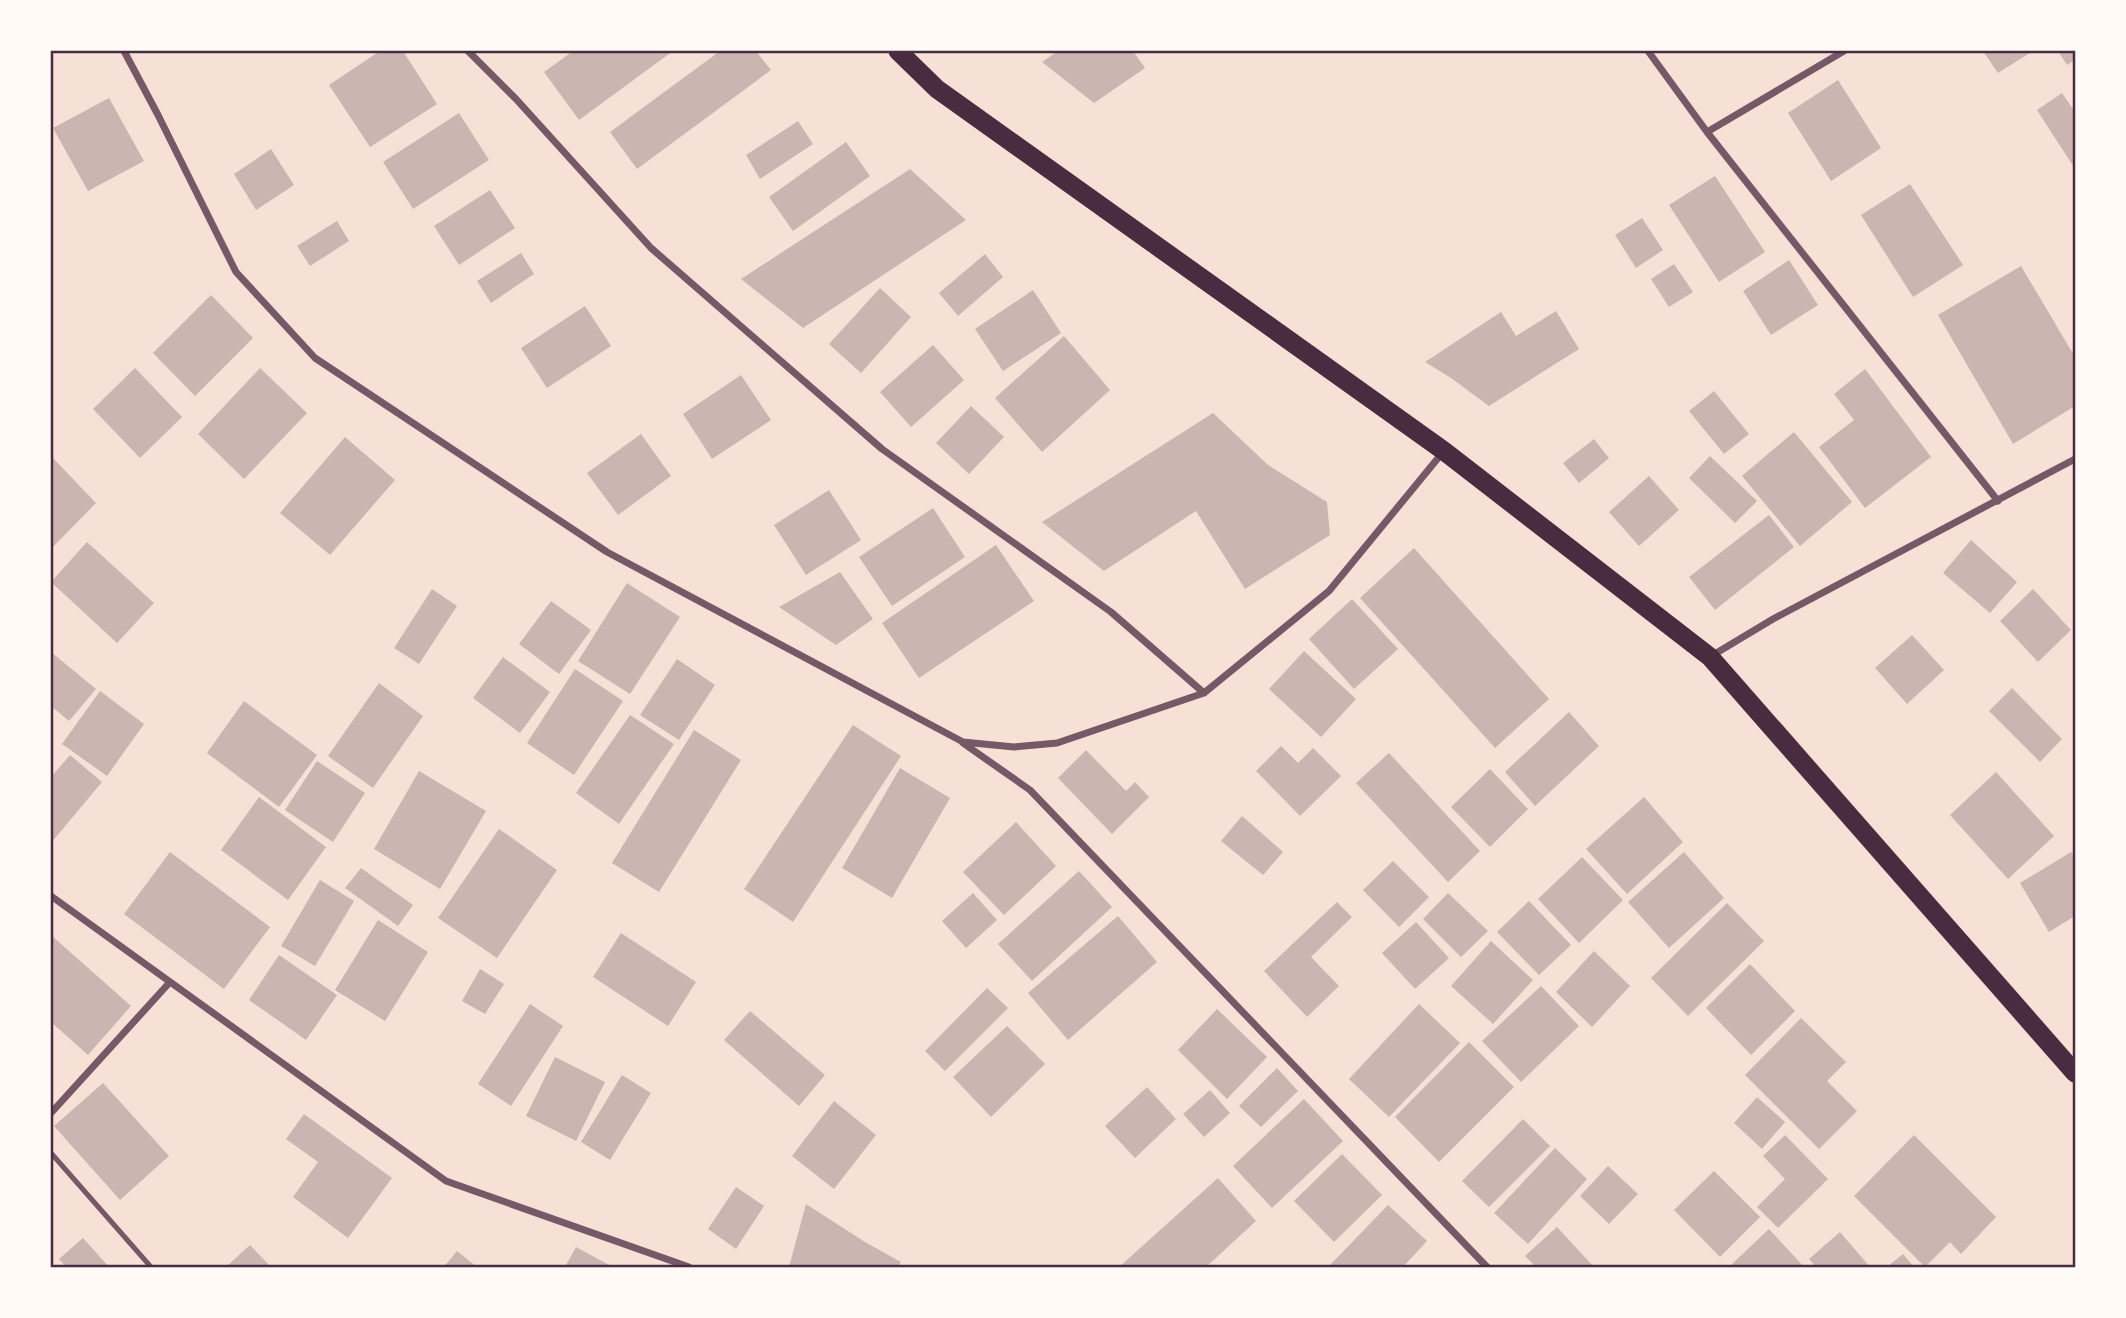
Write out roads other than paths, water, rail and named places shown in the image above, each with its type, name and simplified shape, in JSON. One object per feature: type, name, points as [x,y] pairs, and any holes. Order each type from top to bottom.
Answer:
[{"type":"highway","points":[[898,51],[937,89],[1444,451],[1710,657],[2075,1073]]},
{"type":"street","points":[[124,51],[236,272],[315,358],[607,552],[963,742],[1030,790],[1487,1267]]},
{"type":"street","points":[[1648,51],[1707,132],[1997,501]]},
{"type":"street","points":[[1707,132],[1844,51]]},
{"type":"street","points":[[471,53],[652,248],[882,449],[1111,612],[1204,693]]},
{"type":"street","points":[[963,742],[1014,747],[1057,743],[1204,693],[1328,591],[1444,451]]},
{"type":"street","points":[[1710,657],[1773,619],[2075,459]]},
{"type":"street","points":[[51,896],[446,1181],[689,1267]]},
{"type":"street","points":[[51,1113],[170,982]]},
{"type":"lane","points":[[471,53],[481,51]]},
{"type":"lane","points":[[51,1153],[151,1267]]}]
